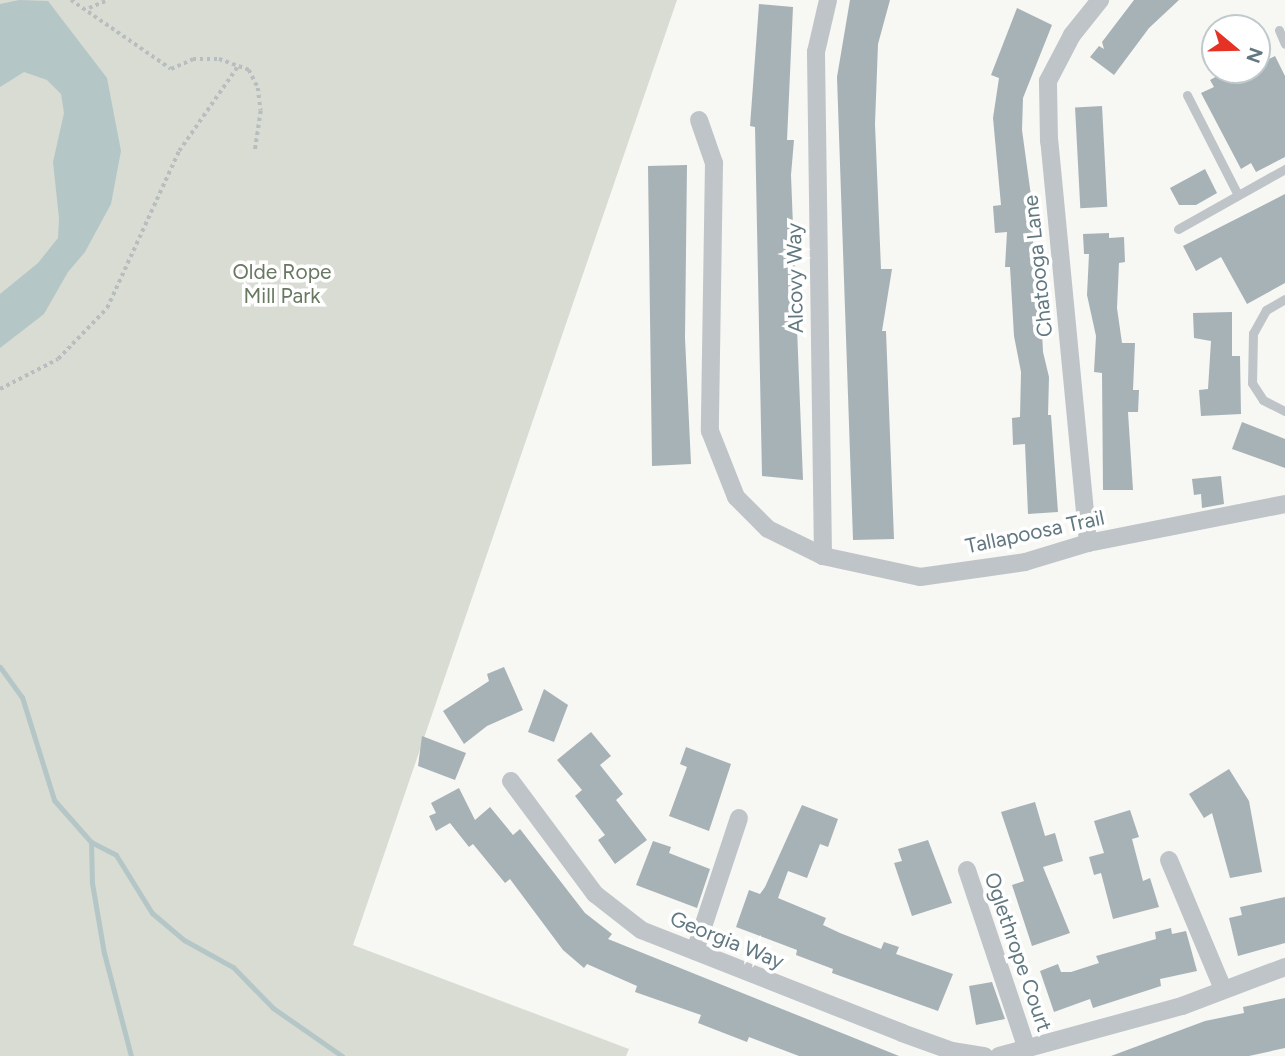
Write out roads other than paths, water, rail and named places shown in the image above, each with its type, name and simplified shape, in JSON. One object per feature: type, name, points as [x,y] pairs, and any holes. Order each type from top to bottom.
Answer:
[{"type":"street","name":"Alcovy Way","points":[[823,556],[816,65],[828,0]]},
{"type":"street","name":"Chatooga Lane","points":[[1088,543],[1049,141],[1048,81],[1072,35],[1100,0]]},
{"type":"street","name":"Tallapoosa Trail","points":[[699,120],[714,163],[710,431],[736,497],[768,530],[823,556],[920,577],[1025,562],[1088,543],[1285,504]]},
{"type":"street","name":"Georgia Way","points":[[511,781],[595,894],[641,930],[902,1033],[952,1051],[985,1056]]},
{"type":"street","points":[[695,951],[739,818]]},
{"type":"street","points":[[1169,860],[1223,987]]},
{"type":"street","name":"Oglethrope Court","points":[[967,870],[1027,1049]]},
{"type":"street","points":[[999,1056],[1182,1006],[1223,987],[1285,967]]},
{"type":"lane","points":[[1279,30],[1285,44]]},
{"type":"lane","points":[[1187,95],[1238,195]]},
{"type":"lane","points":[[1178,229],[1285,169]]},
{"type":"lane","points":[[1285,299],[1266,310],[1252,333],[1252,383],[1263,400],[1285,411]]},
{"type":"waterway","points":[[0,667],[22,697],[54,800],[91,842],[116,855],[152,913],[184,940],[233,967],[273,1008],[342,1056]]},
{"type":"waterway","points":[[91,842],[92,883],[104,953],[131,1056]]},
{"type":"park label","name":"Olde Rope Mill Park","points":[[282,284]]}]
